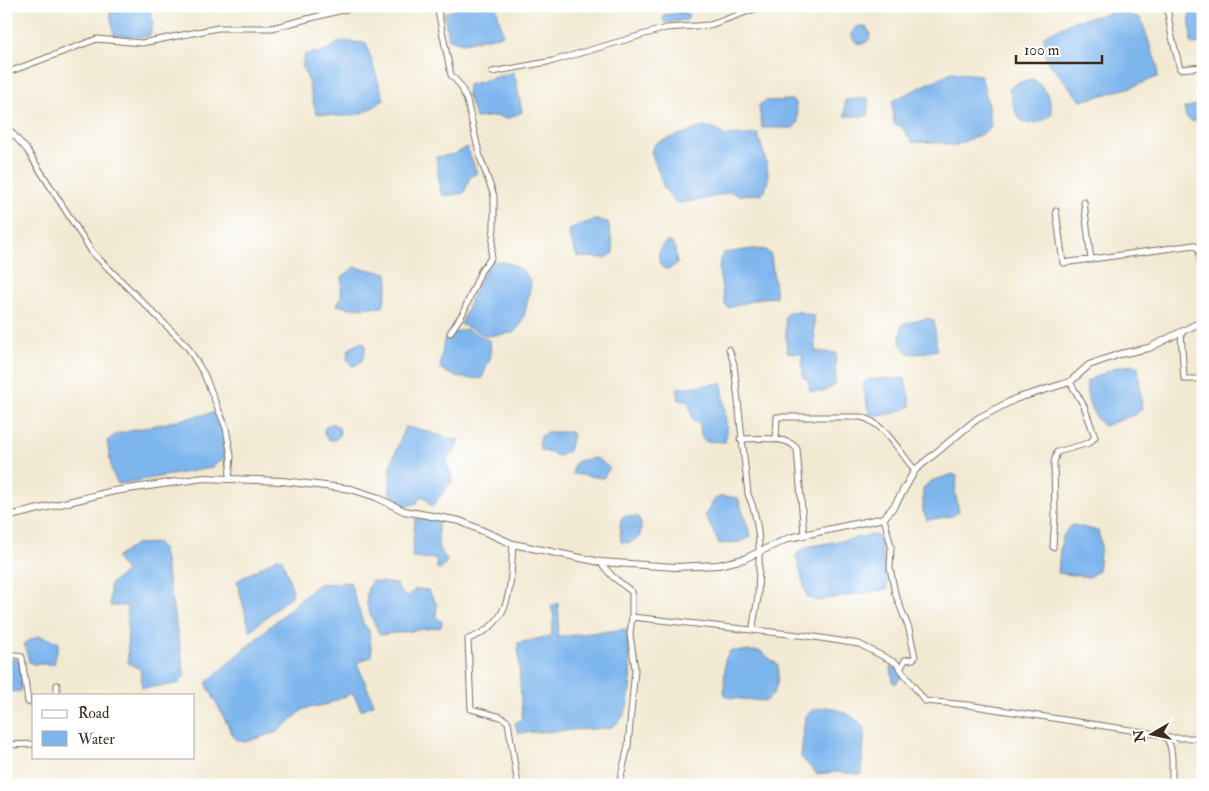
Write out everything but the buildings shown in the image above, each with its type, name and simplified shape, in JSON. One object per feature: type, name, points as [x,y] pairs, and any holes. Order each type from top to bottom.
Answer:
[{"type":"street","points":[[6,73],[97,39],[142,43],[218,28],[272,28],[358,6]]},
{"type":"street","points":[[437,6],[451,75],[461,86],[467,100],[480,157],[494,196],[491,258],[481,271],[463,313],[450,333]]},
{"type":"street","points":[[492,72],[553,61],[666,28],[710,25],[760,7],[770,6]]},
{"type":"street","points":[[1168,6],[1171,33],[1180,69],[1203,67]]},
{"type":"street","points":[[6,126],[27,150],[92,252],[187,346],[204,374],[226,428],[231,456],[229,479]]},
{"type":"street","points":[[1084,202],[1091,260]]},
{"type":"street","points":[[1056,211],[1062,262],[1091,260],[1194,245],[1199,250],[1203,287]]},
{"type":"street","points":[[6,517],[114,491],[204,478],[282,481],[351,489],[376,497],[404,511],[460,521],[513,544],[600,562],[675,567],[718,565],[744,559],[760,550],[804,535],[884,518],[896,505],[915,470],[977,419],[1015,399],[1070,382],[1089,365],[1120,354],[1149,348],[1203,321]]},
{"type":"street","points":[[1181,332],[1184,379],[1203,379]]},
{"type":"street","points":[[729,349],[734,364],[740,439],[748,494],[754,508],[760,536],[753,630]]},
{"type":"street","points":[[1053,547],[1055,516],[1054,462],[1057,452],[1089,443],[1095,437],[1084,406],[1070,382]]},
{"type":"street","points":[[776,440],[777,418],[861,417],[872,420],[915,470]]},
{"type":"street","points":[[740,439],[776,440],[792,443],[797,449],[804,535]]},
{"type":"street","points":[[884,518],[891,546],[890,568],[909,629],[915,656],[913,659],[905,660],[901,668]]},
{"type":"street","points":[[513,544],[505,610],[481,635],[468,639],[467,658],[472,709],[502,717],[508,722],[518,785]]},
{"type":"street","points":[[600,562],[612,576],[632,592],[630,634],[635,669],[628,746],[620,785]]},
{"type":"street","points":[[632,617],[858,644],[896,663],[925,701],[1036,715],[1139,733],[1163,735],[1167,738],[1203,738]]},
{"type":"street","points":[[6,656],[16,655],[22,657],[28,702]]},
{"type":"street","points":[[56,685],[57,694]]},
{"type":"street","points":[[1167,738],[1171,748],[1172,785]]},
{"type":"street","points":[[6,745],[32,744]]},
{"type":"water","points":[[109,6],[149,6],[153,23],[150,35],[142,37],[114,35]]},
{"type":"water","points":[[466,6],[496,6],[503,35],[463,43],[449,39],[444,13]]},
{"type":"water","points":[[1189,6],[1203,6],[1203,43],[1191,44]]},
{"type":"water","points":[[1120,11],[1141,19],[1158,68],[1157,77],[1132,87],[1081,101],[1046,59],[1044,36],[1073,21]]},
{"type":"water","points":[[685,12],[689,15],[687,20],[665,23],[663,20],[664,15]]},
{"type":"water","points":[[861,26],[867,29],[870,35],[867,41],[861,44],[855,41],[852,35],[855,29]]},
{"type":"water","points":[[341,41],[366,43],[384,100],[367,111],[352,116],[316,113],[307,77],[302,67],[305,54],[324,52]]},
{"type":"water","points":[[514,72],[522,112],[506,119],[498,116],[476,118],[467,95],[468,85]]},
{"type":"water","points":[[952,72],[980,75],[991,126],[984,133],[954,146],[943,143],[912,142],[901,126],[894,124],[892,101]]},
{"type":"water","points":[[1032,79],[1041,85],[1046,93],[1052,113],[1043,121],[1028,124],[1023,122],[1016,113],[1009,89],[1017,83]]},
{"type":"water","points":[[868,98],[868,116],[845,116],[845,100]]},
{"type":"water","points":[[791,100],[796,103],[798,123],[793,128],[762,128],[759,105],[766,101]]},
{"type":"water","points":[[1203,103],[1203,120],[1191,121],[1186,117],[1184,108]]},
{"type":"water","points":[[702,127],[714,128],[725,136],[758,134],[768,173],[766,188],[762,194],[740,195],[730,192],[701,200],[676,203],[664,188],[651,151],[656,143]]},
{"type":"water","points":[[467,147],[477,173],[470,177],[464,193],[444,196],[441,194],[436,157],[455,154]]},
{"type":"water","points":[[595,220],[608,222],[614,253],[606,258],[577,257],[568,231]]},
{"type":"water","points":[[666,242],[671,242],[675,249],[677,264],[668,269],[663,268],[659,262],[661,248]]},
{"type":"water","points":[[753,249],[766,250],[771,255],[776,297],[761,298],[728,308],[725,305],[719,271],[720,260],[724,253]]},
{"type":"water","points":[[495,261],[507,263],[522,270],[529,278],[531,284],[525,313],[520,326],[513,333],[486,336],[461,324],[479,280]]},
{"type":"water","points":[[355,267],[387,273],[388,284],[383,307],[348,308],[337,305],[341,297],[342,277]]},
{"type":"water","points":[[797,311],[814,316],[815,351],[836,353],[835,385],[823,392],[810,391],[808,379],[803,377],[802,354],[787,352],[785,317],[788,312]]},
{"type":"water","points":[[928,318],[934,321],[937,350],[917,354],[908,353],[900,343],[902,324]]},
{"type":"water","points":[[466,329],[490,341],[491,356],[482,378],[460,377],[449,374],[440,368],[444,340],[456,332]]},
{"type":"water","points":[[362,342],[365,344],[363,358],[359,363],[352,366],[347,359],[349,349]]},
{"type":"water","points":[[1133,365],[1138,367],[1142,409],[1136,414],[1104,426],[1090,406],[1087,394],[1087,381],[1117,367]]},
{"type":"water","points":[[905,379],[911,406],[891,414],[869,414],[863,386],[866,380]]},
{"type":"water","points":[[722,383],[727,431],[725,442],[704,441],[701,436],[700,425],[693,420],[688,400],[679,400],[677,388]]},
{"type":"water","points":[[216,412],[220,416],[228,455],[211,468],[118,484],[112,472],[107,441],[116,434]]},
{"type":"water","points":[[332,424],[340,432],[332,440],[324,432]]},
{"type":"water","points":[[405,427],[423,430],[453,440],[459,439],[455,453],[448,456],[447,465],[452,481],[432,507],[425,497],[420,497],[417,503],[404,507],[390,495],[390,467]]},
{"type":"water","points":[[547,432],[570,432],[573,434],[569,451],[559,456],[541,450],[539,445],[541,436]]},
{"type":"water","points":[[596,458],[610,468],[603,478],[573,474],[573,467],[577,461]]},
{"type":"water","points":[[953,474],[957,476],[955,492],[959,511],[952,516],[927,520],[923,511],[923,488],[931,481]]},
{"type":"water","points":[[722,496],[738,498],[751,537],[739,542],[719,544],[705,515],[715,499]]},
{"type":"water","points":[[622,517],[638,517],[641,524],[640,536],[630,543],[621,542],[620,525]]},
{"type":"water","points":[[415,519],[438,519],[438,546],[447,560],[441,570],[437,568],[436,559],[412,557]]},
{"type":"water","points":[[1073,525],[1098,531],[1101,544],[1098,571],[1089,577],[1058,573],[1062,539],[1068,528]]},
{"type":"water","points":[[872,535],[879,536],[888,589],[816,601],[807,597],[796,555],[806,547]]},
{"type":"water","points":[[158,543],[163,550],[185,676],[178,684],[142,688],[140,669],[128,663],[127,606],[110,606],[110,584],[126,572],[116,558],[135,544]]},
{"type":"water","points":[[277,558],[282,559],[293,591],[291,596],[250,631],[237,581]]},
{"type":"water","points":[[372,581],[396,584],[400,592],[407,597],[416,589],[428,590],[437,605],[436,617],[442,622],[441,627],[380,635],[367,602],[368,588]]},
{"type":"water","points":[[350,582],[363,623],[369,631],[372,656],[357,663],[374,704],[361,710],[353,693],[327,704],[304,709],[277,732],[245,742],[235,739],[206,683],[318,584]]},
{"type":"water","points":[[558,603],[557,637],[626,629],[629,650],[630,687],[626,709],[622,718],[610,728],[518,733],[515,723],[522,719],[518,643],[551,636],[554,617],[551,606]]},
{"type":"water","points":[[39,636],[59,642],[54,664],[33,664],[29,662],[24,643]]},
{"type":"water","points":[[730,651],[760,651],[778,665],[775,689],[766,701],[731,698],[724,694],[725,660]]},
{"type":"water","points":[[6,659],[17,659],[20,662],[21,691],[6,692]]},
{"type":"water","points":[[891,667],[900,670],[902,675],[897,683],[893,683]]},
{"type":"water","points":[[826,707],[847,714],[865,728],[861,774],[834,772],[817,774],[801,757],[805,716],[813,710]]}]
